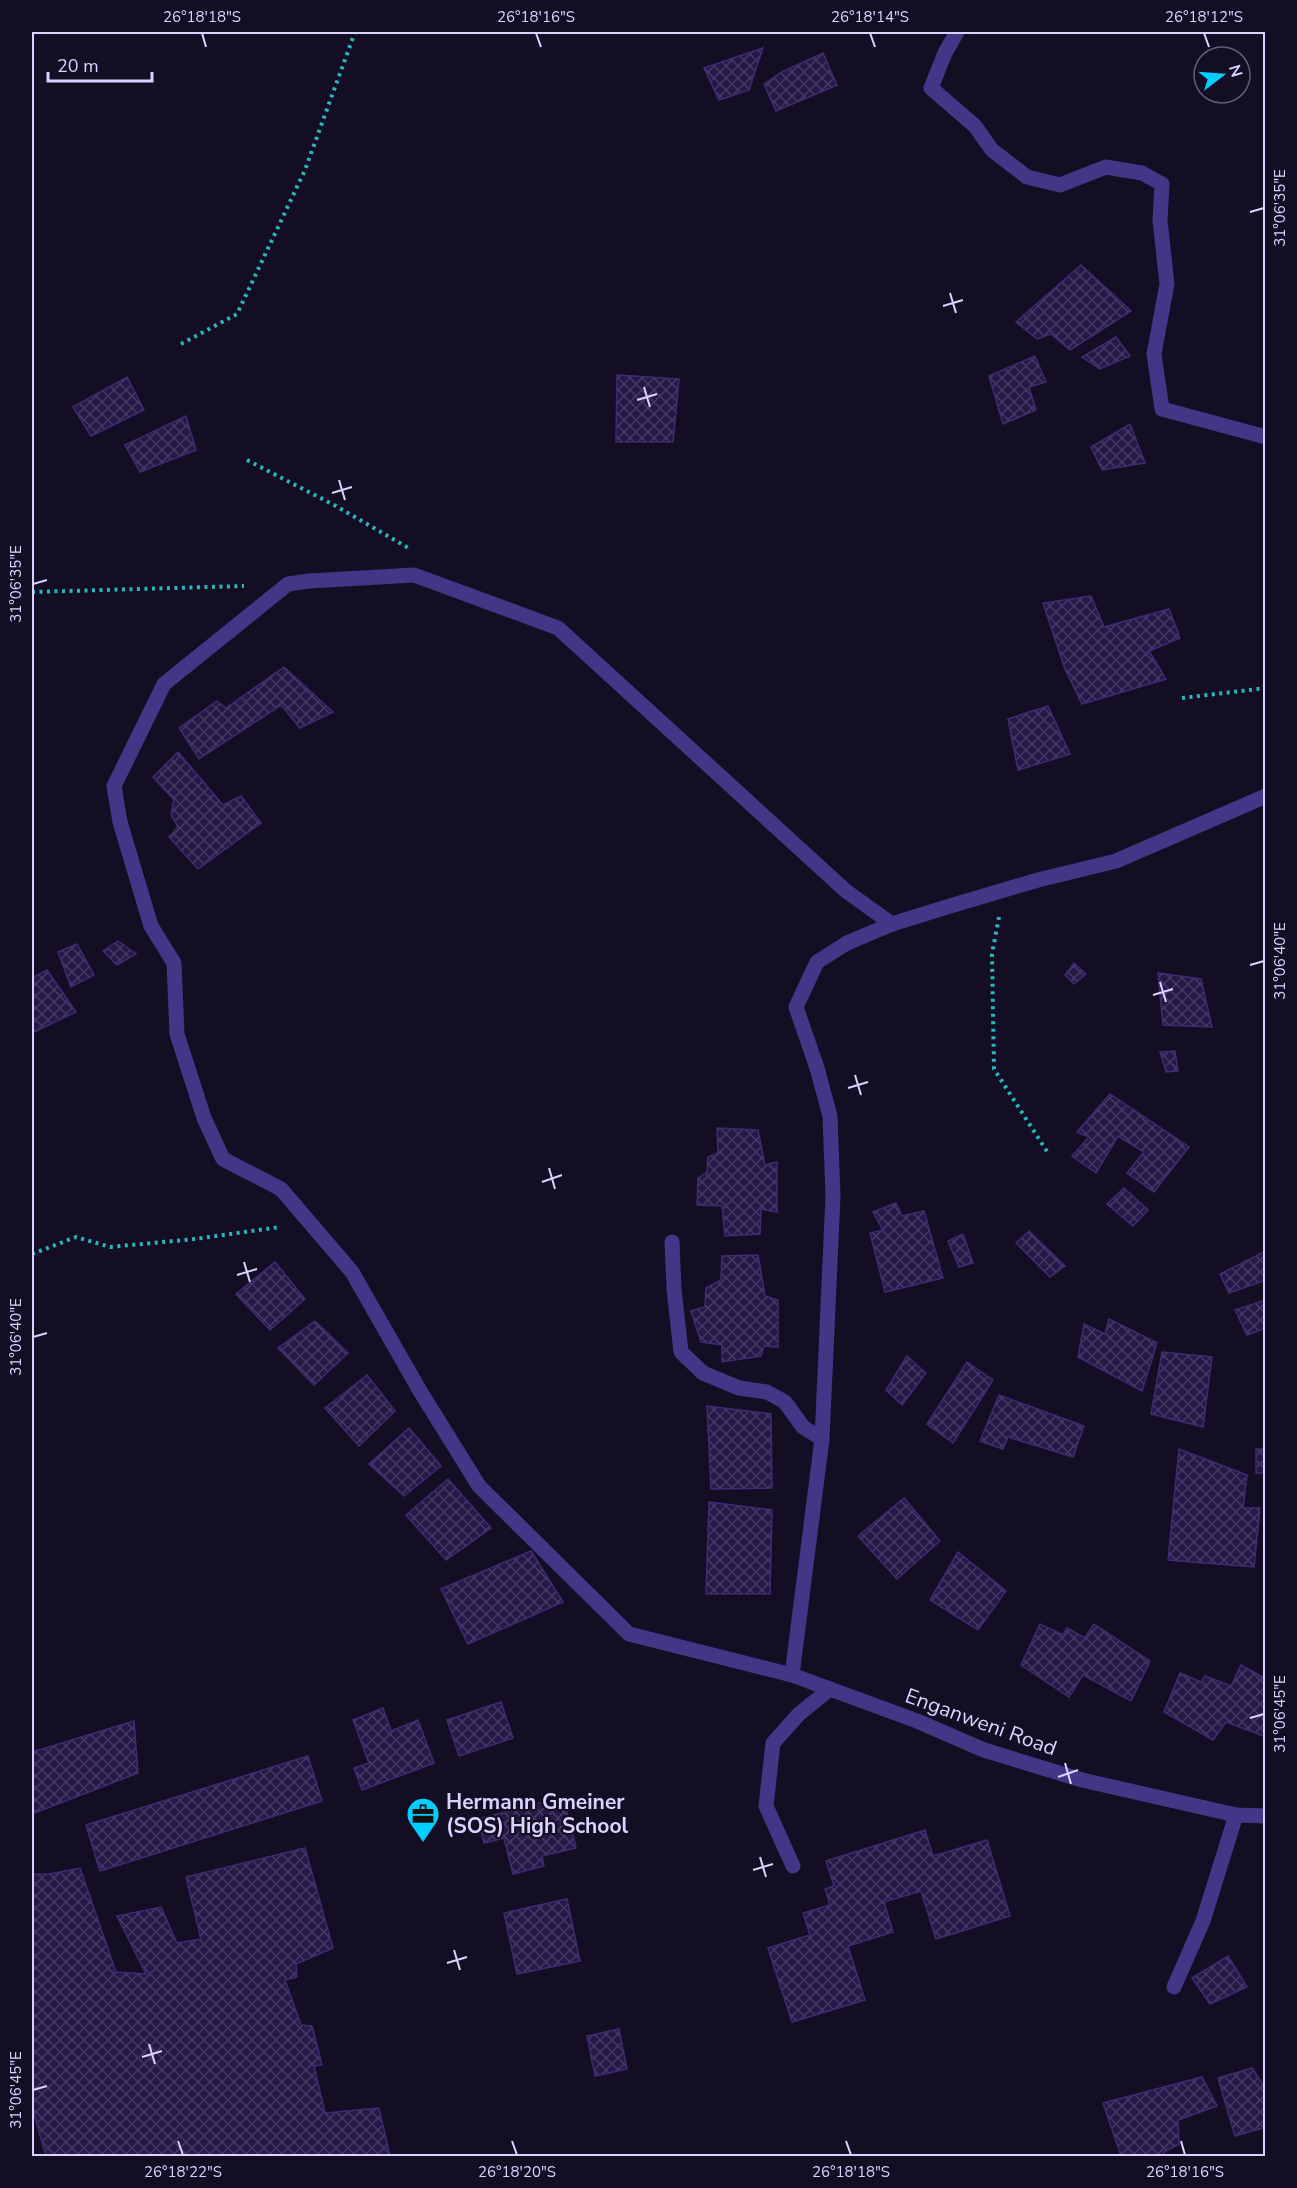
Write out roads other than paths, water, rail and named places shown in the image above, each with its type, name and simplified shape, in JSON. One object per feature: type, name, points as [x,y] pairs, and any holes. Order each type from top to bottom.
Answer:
[{"type":"street","points":[[957,32],[945,53],[931,88],[975,126],[992,150],[1027,177],[1060,185],[1106,167],[1142,173],[1162,184],[1160,220],[1167,284],[1154,354],[1162,409],[1266,437]]},
{"type":"street","name":"Enganweni Road","points":[[892,924],[846,891],[558,628],[414,575],[309,581],[288,585],[164,684],[114,786],[120,822],[152,926],[174,963],[177,1034],[204,1118],[223,1159],[281,1189],[311,1223],[352,1272],[479,1486],[629,1634],[792,1675],[917,1721],[984,1750],[1082,1780],[1236,1815],[1266,1816]]},
{"type":"street","points":[[792,1675],[822,1438],[833,1196],[830,1116],[817,1068],[796,1007],[817,962],[847,942],[892,924],[1005,890],[1116,861],[1266,796]]},
{"type":"street","points":[[672,1242],[674,1289],[681,1352],[703,1373],[739,1388],[767,1392],[785,1402],[803,1427],[822,1438]]},
{"type":"street","points":[[793,1866],[766,1806],[773,1743],[799,1714],[830,1689]]},
{"type":"street","points":[[1174,1987],[1203,1921],[1236,1815]]},
{"type":"place","name":"Hermann Gmeiner (SOS) High School","points":[[423,1843]]}]
